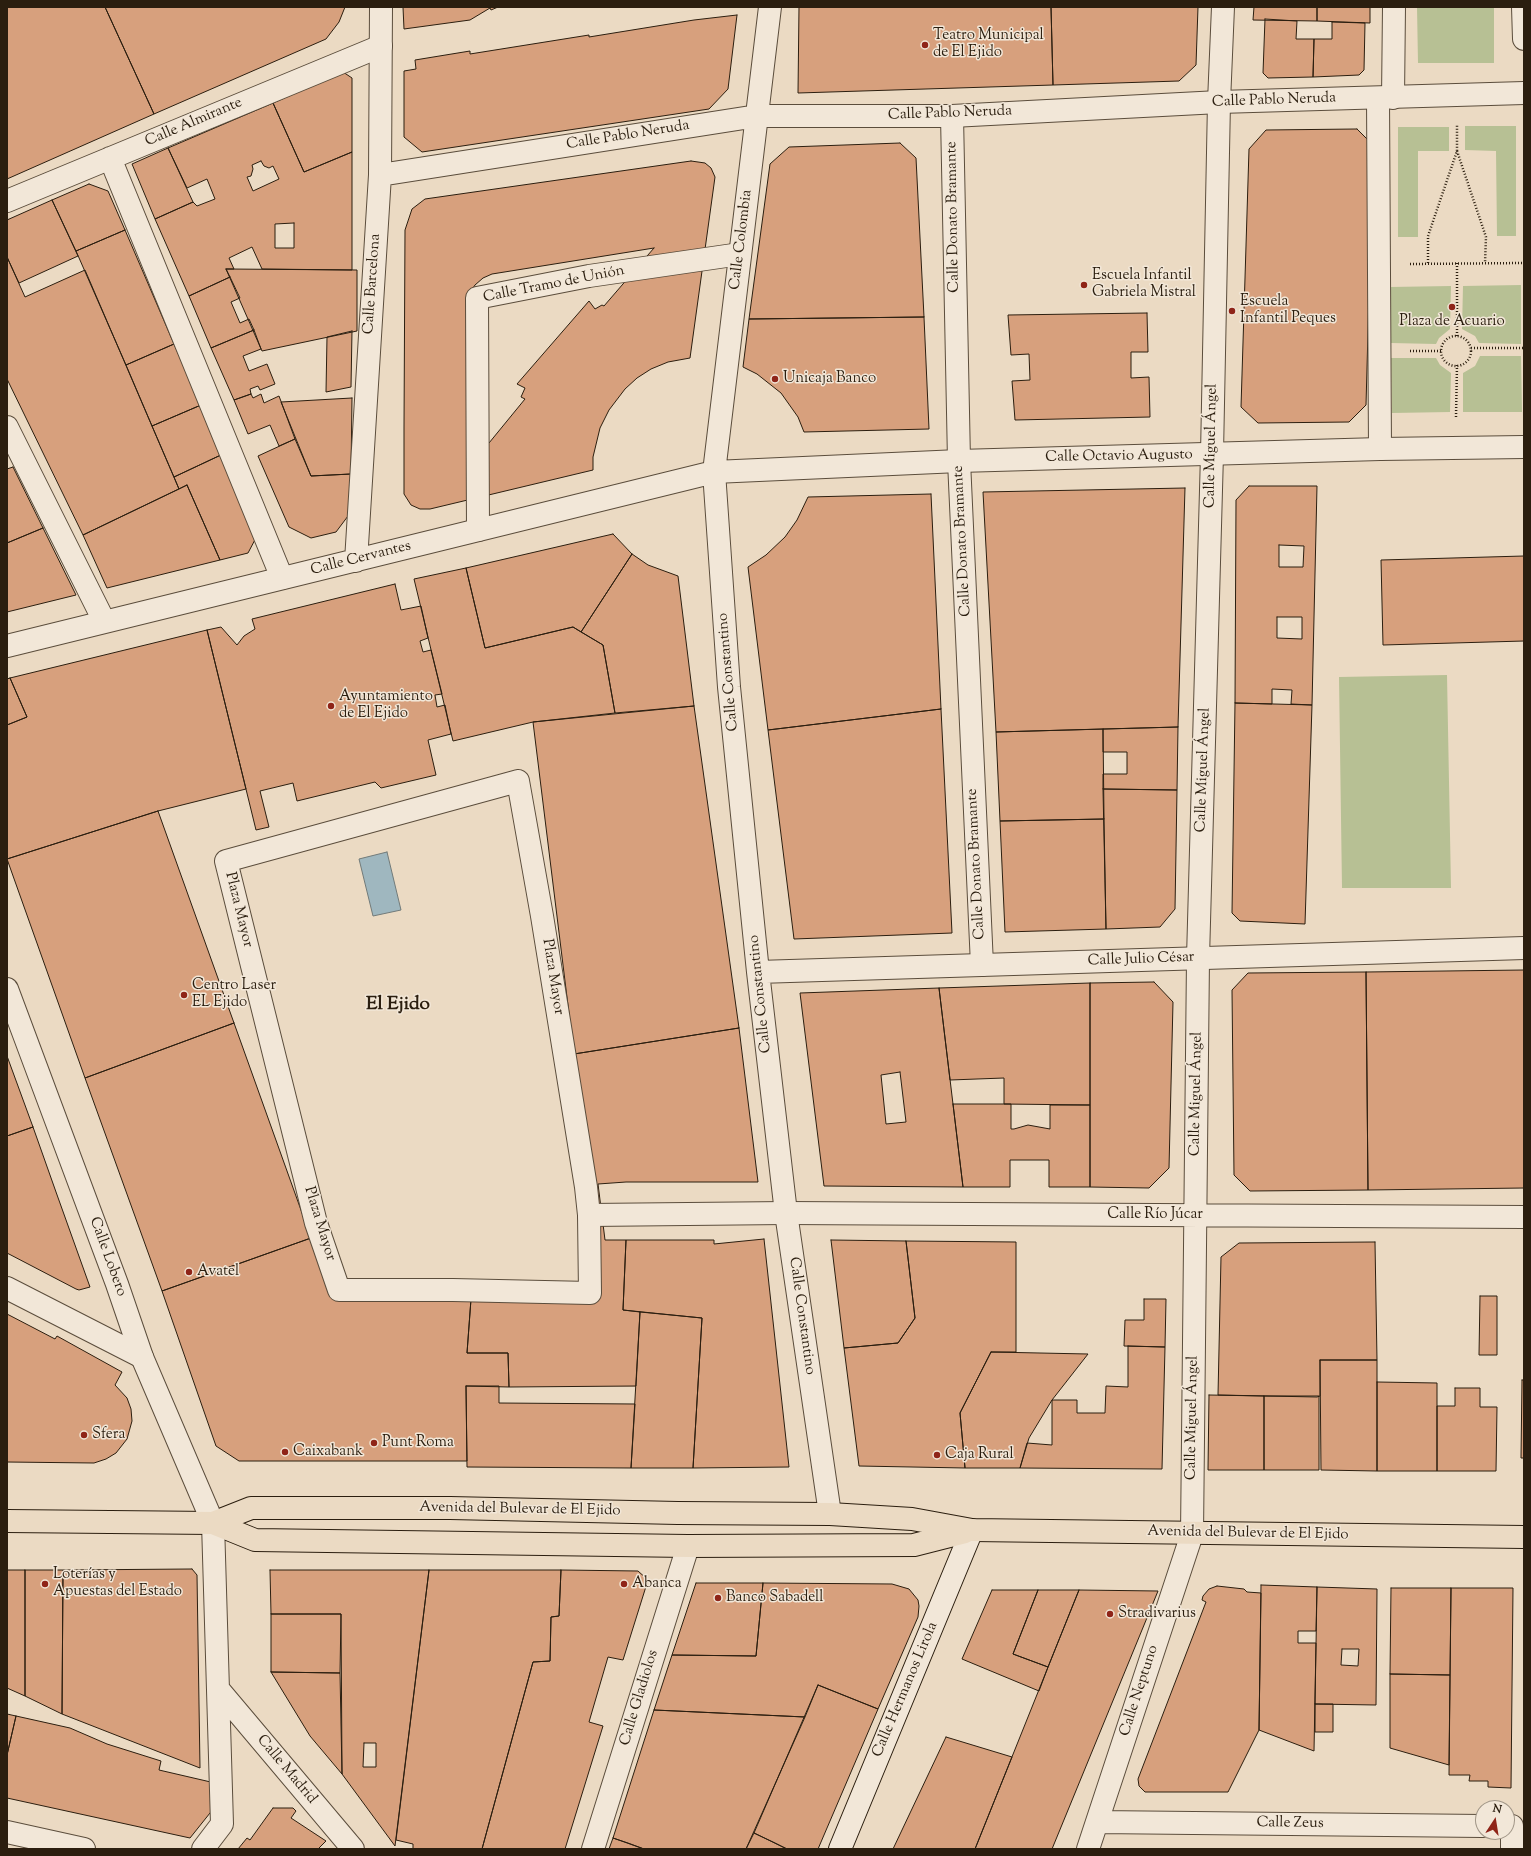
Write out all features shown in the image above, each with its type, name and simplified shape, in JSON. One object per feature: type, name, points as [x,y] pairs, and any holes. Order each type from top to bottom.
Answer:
[{"type":"main road","name":"Avenida del Bulevar de El Ejido","points":[[213,1523],[251,1508],[450,1508],[678,1513],[830,1514],[912,1519],[972,1530],[1192,1534],[1524,1537]]},
{"type":"main road","name":"Avenida del Bulevar de El Ejido","points":[[728,1545],[830,1514]]},
{"type":"main road","name":"Avenida del Bulevar de El Ejido","points":[[7,1521],[213,1523],[255,1540],[688,1546],[914,1545],[972,1530]]},
{"type":"street","name":"Calle Barcelona","points":[[356,561],[380,175],[381,7]]},
{"type":"street","name":"Calle Colombia","points":[[714,472],[770,7]]},
{"type":"street","name":"Calle Miguel Ángel","points":[[1192,1534],[1198,958],[1212,454],[1222,7]]},
{"type":"street","points":[[1380,449],[1379,264],[1386,98],[1394,7]]},
{"type":"street","points":[[1523,7],[1524,39]]},
{"type":"street","name":"Calle Almirante","points":[[7,201],[381,46]]},
{"type":"street","name":"Calle Pablo Neruda","points":[[380,175],[757,116],[952,116],[1219,102],[1524,93]]},
{"type":"street","name":"Calle Donato Bramante","points":[[952,116],[959,461],[982,965]]},
{"type":"street","points":[[110,158],[282,578]]},
{"type":"street","name":"Calle Tramo de Unión","points":[[478,530],[477,298],[589,276],[740,254]]},
{"type":"street","points":[[7,427],[104,622]]},
{"type":"street","name":"Calle Octavio Augusto","points":[[714,472],[959,461],[1380,449],[1524,447]]},
{"type":"street","name":"Calle Cervantes","points":[[7,646],[714,472]]},
{"type":"street","name":"Calle Constantino","points":[[714,472],[729,687],[758,972],[786,1213],[830,1514]]},
{"type":"street","name":"Plaza Mayor","points":[[518,780],[543,923],[589,1215],[590,1293],[453,1290],[339,1290],[316,1223],[226,862],[518,780]]},
{"type":"street","name":"Calle Julio César","points":[[758,972],[1524,948]]},
{"type":"street","name":"Calle Lobero","points":[[7,989],[114,1276],[142,1357],[213,1523]]},
{"type":"street","points":[[589,1215],[786,1213]]},
{"type":"street","name":"Calle Río Júcar","points":[[786,1213],[1524,1217]]},
{"type":"street","points":[[7,1288],[142,1357]]},
{"type":"street","points":[[203,1849],[222,1824],[213,1523]]},
{"type":"street","name":"Calle Hermanos Lirola","points":[[840,1849],[972,1530]]},
{"type":"street","name":"Calle Neptuno","points":[[1088,1849],[1192,1534]]},
{"type":"street","name":"Calle Gladiolos","points":[[593,1849],[688,1546]]},
{"type":"street","name":"Calle Madrid","points":[[219,1690],[353,1849]]},
{"type":"street","name":"Calle Zeus","points":[[1097,1822],[1475,1826]]},
{"type":"street","points":[[7,1832],[84,1849]]},
{"type":"path","points":[[1428,263],[1428,236],[1457,151],[1458,120]]},
{"type":"path","points":[[1457,151],[1486,237],[1486,263]]},
{"type":"path","points":[[1456,336],[1457,263]]},
{"type":"path","points":[[1379,264],[1524,263]]},
{"type":"path","points":[[1456,336],[1466,339],[1471,348],[1469,358],[1462,364],[1457,365],[1448,363],[1442,356],[1441,351],[1448,339],[1456,336]]},
{"type":"path","points":[[1471,348],[1524,348]]},
{"type":"path","points":[[1456,423],[1457,365]]},
{"type":"green space","points":[[1417,7],[1494,7],[1494,63],[1418,63]]},
{"type":"green space","points":[[1465,126],[1516,126],[1516,236],[1497,236],[1496,151],[1465,150]]},
{"type":"green space","points":[[1398,127],[1449,127],[1449,151],[1418,151],[1418,237],[1398,237]]},
{"type":"green space","points":[[1521,285],[1521,344],[1479,343],[1475,336],[1462,329],[1463,286]]},
{"type":"green space","points":[[1451,286],[1450,329],[1439,338],[1436,344],[1391,343],[1390,287]]},
{"type":"green space","points":[[1480,356],[1521,356],[1522,412],[1463,412],[1463,373],[1475,366]]},
{"type":"green space","points":[[1391,358],[1436,358],[1440,365],[1451,373],[1450,412],[1392,413]]},
{"type":"green space","points":[[1447,675],[1451,888],[1342,888],[1339,677]]},
{"type":"water","points":[[387,852],[401,910],[373,916],[359,859]]},
{"type":"building","points":[[7,7],[105,7],[154,114],[7,179]]},
{"type":"building","points":[[105,7],[345,7],[339,22],[326,39],[154,114]]},
{"type":"building","points":[[403,7],[498,7],[491,10],[490,8],[470,20],[404,29]]},
{"type":"building","name":"Teatro Municipal de El Ejido","points":[[799,7],[1051,7],[1053,85],[798,93]]},
{"type":"building","points":[[1051,7],[1198,7],[1196,65],[1179,81],[1053,85]]},
{"type":"building","points":[[1254,7],[1317,7],[1317,21],[1253,20]]},
{"type":"building","points":[[1317,7],[1370,7],[1370,23],[1317,21]]},
{"type":"building","points":[[737,15],[728,89],[709,109],[422,152],[404,137],[404,71],[416,69],[415,60],[470,51],[470,54],[589,35],[589,37],[694,20]]},
{"type":"building","points":[[1265,19],[1297,21],[1296,39],[1314,39],[1313,77],[1268,78],[1263,73]]},
{"type":"building","points":[[1332,22],[1365,23],[1364,70],[1359,75],[1313,77],[1314,39],[1332,39]]},
{"type":"building","points":[[343,72],[352,78],[352,152],[304,172],[273,103]]},
{"type":"building","points":[[273,103],[304,172],[352,152],[352,270],[262,269],[252,247],[229,258],[234,269],[226,269],[230,277],[189,296],[155,219],[193,202],[197,206],[215,199],[207,179],[187,188],[168,148]],"holes":[[[261,161],[264,166],[269,168],[273,166],[279,179],[253,191],[247,177],[251,176],[253,169],[252,165]],[[294,223],[294,248],[275,248],[275,224]]]},
{"type":"building","points":[[1357,129],[1373,145],[1366,405],[1349,422],[1258,423],[1241,407],[1249,149],[1266,130]]},
{"type":"building","points":[[900,143],[916,158],[924,317],[749,319],[770,164],[789,147]]},
{"type":"building","points":[[168,148],[193,202],[155,219],[132,164]]},
{"type":"building","points":[[691,161],[705,163],[711,168],[715,177],[690,358],[668,362],[651,369],[637,378],[625,389],[609,410],[600,428],[593,457],[593,470],[430,509],[420,509],[411,505],[404,494],[405,230],[412,209],[425,199]],"holes":[[[654,248],[604,306],[602,305],[595,309],[589,301],[517,384],[525,388],[521,397],[525,399],[489,443],[473,428],[471,291],[475,285],[483,278],[492,274]]]},
{"type":"building","points":[[89,184],[108,191],[125,230],[76,251],[52,200]]},
{"type":"building","points":[[52,200],[78,256],[19,283],[7,257],[7,220]]},
{"type":"building","points":[[125,230],[174,344],[126,365],[76,251]]},
{"type":"building","points":[[7,257],[25,297],[85,270],[179,489],[83,535],[7,379]]},
{"type":"building","points":[[226,269],[357,270],[357,331],[262,351]]},
{"type":"building","points":[[230,277],[240,298],[231,302],[240,323],[249,319],[254,330],[211,348],[189,296]]},
{"type":"building","points":[[1147,313],[1148,352],[1131,352],[1131,378],[1149,377],[1150,417],[1015,420],[1012,381],[1030,380],[1029,354],[1011,355],[1008,315]]},
{"type":"building","points":[[924,317],[929,429],[804,432],[798,417],[781,393],[757,374],[743,367],[749,319]]},
{"type":"building","points":[[254,330],[261,349],[243,356],[249,371],[267,364],[275,384],[260,390],[258,386],[250,389],[251,394],[234,400],[211,348]]},
{"type":"building","points":[[352,331],[351,387],[326,392],[327,337]]},
{"type":"building","points":[[174,344],[201,405],[152,426],[126,365]]},
{"type":"building","points":[[251,394],[253,398],[261,394],[264,403],[279,396],[295,439],[279,446],[270,425],[248,434],[234,400]]},
{"type":"building","points":[[352,398],[351,474],[311,476],[281,402]]},
{"type":"building","points":[[201,405],[223,454],[174,477],[152,426]]},
{"type":"building","points":[[295,439],[311,476],[351,474],[351,512],[336,532],[311,538],[289,527],[258,456]]},
{"type":"building","points":[[223,454],[258,534],[248,553],[220,560],[187,485],[179,489],[174,477]]},
{"type":"building","points":[[13,467],[43,528],[7,543],[7,469]]},
{"type":"building","points":[[187,485],[220,560],[107,588],[83,535]]},
{"type":"building","points":[[1249,486],[1317,486],[1312,705],[1291,704],[1292,690],[1272,689],[1272,704],[1235,703],[1236,500]],"holes":[[[1279,545],[1304,546],[1303,567],[1279,567]],[[1277,617],[1302,617],[1302,639],[1277,638]]]},
{"type":"building","points":[[1185,488],[1178,727],[996,732],[983,492]]},
{"type":"building","points":[[931,494],[941,709],[768,730],[748,567],[766,555],[785,537],[797,520],[808,497]]},
{"type":"building","points":[[43,528],[76,595],[7,612],[7,543]]},
{"type":"building","points":[[613,534],[632,554],[581,632],[573,627],[485,648],[466,568]]},
{"type":"building","points":[[632,554],[648,565],[678,576],[694,706],[615,713],[603,645],[581,632]]},
{"type":"building","points":[[1524,556],[1524,641],[1383,645],[1381,560]]},
{"type":"building","points":[[466,568],[485,648],[573,627],[603,645],[615,713],[533,722],[453,741],[414,579]]},
{"type":"building","name":"Ayuntamiento de El Ejido","points":[[395,584],[401,610],[421,606],[428,638],[420,641],[423,652],[431,650],[442,694],[435,695],[437,707],[445,705],[451,734],[428,740],[436,775],[381,788],[375,782],[297,801],[293,783],[260,791],[269,827],[256,830],[207,630],[221,627],[237,645],[244,636],[255,629],[252,619]]},
{"type":"building","points":[[207,630],[246,789],[158,811],[7,859],[7,725],[27,717],[10,678]]},
{"type":"building","points":[[10,678],[27,717],[7,725],[7,679]]},
{"type":"building","points":[[1235,703],[1312,705],[1305,924],[1240,921],[1232,913]]},
{"type":"building","points":[[694,706],[739,1028],[574,1054],[533,722]]},
{"type":"building","points":[[941,709],[952,933],[794,939],[768,730]]},
{"type":"building","points":[[1178,727],[1177,790],[1103,789],[1103,774],[1127,774],[1127,752],[1103,752],[1103,729]]},
{"type":"building","points":[[1103,729],[1104,819],[1000,821],[996,732]]},
{"type":"building","points":[[1103,789],[1177,790],[1175,909],[1160,927],[1106,929]]},
{"type":"building","points":[[158,811],[234,1023],[85,1078],[7,859]]},
{"type":"building","points":[[1104,819],[1106,929],[1005,932],[1000,821]]},
{"type":"building","points":[[1524,970],[1524,1188],[1368,1190],[1366,972]]},
{"type":"building","points":[[1366,972],[1368,1190],[1250,1191],[1234,1175],[1232,990],[1248,973]]},
{"type":"building","points":[[1154,982],[1173,1002],[1169,1168],[1149,1188],[1090,1187],[1090,983]]},
{"type":"building","points":[[1090,983],[1090,1105],[1004,1104],[1004,1078],[950,1080],[939,988]]},
{"type":"building","points":[[939,988],[963,1187],[824,1186],[800,993]],"holes":[[[900,1072],[906,1122],[886,1124],[881,1075]]]},
{"type":"building","points":[[234,1023],[311,1238],[162,1291],[85,1078]]},
{"type":"building","points":[[739,1028],[758,1182],[626,1182],[598,1184],[605,1240],[626,1240],[623,1310],[640,1312],[636,1386],[509,1387],[508,1353],[467,1353],[471,1299],[600,1298],[574,1054]]},
{"type":"building","points":[[7,1056],[33,1127],[7,1136]]},
{"type":"building","points":[[953,1104],[1011,1104],[1011,1129],[1028,1125],[1050,1129],[1050,1105],[1090,1105],[1090,1187],[1049,1187],[1049,1160],[1010,1160],[1010,1187],[963,1187]]},
{"type":"building","points":[[33,1127],[90,1287],[79,1290],[76,1289],[7,1253],[7,1136]]},
{"type":"building","points":[[311,1238],[332,1298],[471,1299],[467,1353],[508,1353],[509,1387],[466,1386],[467,1461],[239,1461],[216,1446],[162,1291]]},
{"type":"building","points":[[764,1239],[789,1467],[693,1468],[702,1318],[623,1310],[626,1240],[714,1240],[714,1244]]},
{"type":"building","points":[[831,1240],[906,1241],[915,1318],[898,1343],[844,1348]]},
{"type":"building","points":[[906,1241],[1016,1242],[1016,1352],[991,1352],[960,1413],[965,1468],[859,1466],[844,1348],[898,1343],[915,1318]]},
{"type":"building","points":[[1375,1242],[1377,1360],[1320,1360],[1320,1396],[1317,1397],[1218,1395],[1221,1257],[1239,1243]]},
{"type":"building","points":[[1480,1296],[1497,1296],[1497,1355],[1479,1355]]},
{"type":"building","points":[[1144,1299],[1166,1299],[1165,1347],[1124,1346],[1125,1320],[1144,1320]]},
{"type":"building","points":[[640,1312],[702,1318],[693,1468],[631,1468]]},
{"type":"building","points":[[7,1314],[55,1339],[57,1336],[122,1372],[115,1385],[127,1398],[131,1409],[132,1421],[127,1439],[116,1453],[106,1459],[94,1463],[7,1462]]},
{"type":"building","points":[[1128,1346],[1165,1347],[1162,1469],[1020,1468],[1027,1443],[1052,1445],[1052,1400],[1077,1400],[1077,1413],[1105,1413],[1106,1386],[1128,1387]]},
{"type":"building","points":[[991,1352],[1088,1354],[1052,1400],[1029,1438],[1020,1468],[965,1468],[960,1413]]},
{"type":"building","points":[[1320,1360],[1377,1360],[1377,1471],[1321,1470]]},
{"type":"building","points":[[1522,1380],[1524,1380],[1524,1458],[1521,1458]]},
{"type":"building","points":[[1377,1382],[1437,1383],[1437,1471],[1377,1471]]},
{"type":"building","points":[[466,1386],[499,1386],[499,1403],[635,1404],[631,1468],[467,1467]]},
{"type":"building","points":[[1455,1388],[1480,1388],[1480,1407],[1497,1407],[1496,1471],[1437,1471],[1437,1406],[1455,1406]]},
{"type":"building","points":[[1209,1395],[1264,1396],[1264,1470],[1208,1470]]},
{"type":"building","points":[[1264,1396],[1319,1396],[1319,1470],[1264,1470]]},
{"type":"building","points":[[192,1569],[197,1575],[200,1768],[62,1714],[63,1570]]},
{"type":"building","points":[[7,1570],[25,1570],[25,1696],[7,1688]]},
{"type":"building","points":[[25,1570],[63,1570],[62,1714],[25,1696]]},
{"type":"building","points":[[270,1570],[429,1570],[395,1846],[342,1774],[341,1614],[271,1614]],"holes":[[[364,1743],[376,1743],[376,1767],[363,1767]]]},
{"type":"building","points":[[429,1570],[561,1570],[559,1616],[551,1617],[550,1661],[533,1662],[482,1849],[413,1849],[413,1844],[396,1840]]},
{"type":"building","points":[[561,1570],[638,1571],[648,1580],[623,1660],[608,1657],[589,1722],[603,1726],[565,1849],[482,1849],[533,1662],[550,1661],[551,1617],[559,1616]]},
{"type":"building","points":[[696,1583],[763,1583],[756,1656],[672,1655]]},
{"type":"building","points":[[763,1583],[892,1584],[909,1589],[918,1600],[918,1617],[878,1709],[818,1685],[805,1717],[654,1710],[672,1655],[756,1656]]},
{"type":"building","points":[[1261,1585],[1317,1587],[1316,1631],[1298,1631],[1298,1643],[1316,1643],[1314,1751],[1259,1730]]},
{"type":"building","points":[[1217,1586],[1244,1589],[1247,1592],[1261,1593],[1259,1730],[1228,1792],[1145,1792],[1139,1786],[1138,1779],[1206,1602],[1202,1600],[1203,1596],[1209,1589]]},
{"type":"building","points":[[1317,1587],[1377,1589],[1376,1705],[1315,1704]],"holes":[[[1342,1649],[1359,1649],[1358,1666],[1341,1665]]]},
{"type":"building","points":[[1391,1588],[1451,1588],[1450,1675],[1390,1674]]},
{"type":"building","points":[[1451,1588],[1513,1588],[1511,1788],[1488,1787],[1488,1781],[1469,1781],[1470,1775],[1449,1775]]},
{"type":"building","points":[[992,1590],[1038,1590],[1013,1654],[1048,1667],[1039,1691],[962,1659]]},
{"type":"building","points":[[1038,1590],[1079,1590],[1048,1667],[1013,1654]]},
{"type":"building","points":[[1079,1590],[1158,1591],[1052,1849],[975,1849]]},
{"type":"building","points":[[271,1614],[341,1614],[340,1673],[271,1672]]},
{"type":"building","points":[[271,1672],[340,1673],[342,1774],[310,1736]]},
{"type":"building","points":[[1390,1674],[1450,1675],[1449,1765],[1390,1748]]},
{"type":"building","points":[[818,1685],[878,1709],[818,1849],[787,1849],[754,1833]]},
{"type":"building","points":[[1315,1704],[1333,1704],[1333,1732],[1315,1732]]},
{"type":"building","points":[[654,1710],[805,1717],[746,1849],[644,1849],[613,1838]]},
{"type":"building","points":[[7,1714],[16,1716],[7,1755]]},
{"type":"building","points":[[16,1716],[70,1728],[107,1744],[161,1761],[159,1770],[215,1783],[214,1808],[190,1838],[7,1798],[7,1755]]},
{"type":"building","points":[[946,1737],[1012,1757],[975,1849],[893,1849]]},
{"type":"building","points":[[273,1808],[293,1808],[296,1811],[291,1818],[326,1841],[318,1849],[238,1849],[247,1838],[250,1840]]},
{"type":"building","points":[[754,1833],[773,1842],[787,1849],[746,1849]]},
{"type":"building","points":[[613,1838],[628,1843],[644,1849],[609,1849]]},
{"type":"place","name":"Teatro Municipal de El Ejido","points":[[925,45]]},
{"type":"place","name":"Escuela Infantil Gabriela Mistral","points":[[1084,285]]},
{"type":"place","name":"Plaza de Acuario","points":[[1452,307]]},
{"type":"place","name":"Escuela Infantil Peques","points":[[1232,311]]},
{"type":"place","name":"Unicaja Banco","points":[[775,379]]},
{"type":"place","name":"Ayuntamiento de El Ejido","points":[[331,706]]},
{"type":"place","name":"Centro Laser EL Ejido","points":[[184,995]]},
{"type":"place","name":"Avatel","points":[[189,1272]]},
{"type":"place","name":"Sfera","points":[[84,1435]]},
{"type":"place","name":"Punt Roma","points":[[374,1443]]},
{"type":"place","name":"Caixabank","points":[[285,1452]]},
{"type":"place","name":"Caja Rural","points":[[937,1455]]},
{"type":"place","name":"Loterías y Apuestas del Estado","points":[[45,1584]]},
{"type":"place","name":"Abanca","points":[[624,1584]]},
{"type":"place","name":"Banco Sabadell","points":[[718,1598]]},
{"type":"place","name":"Stradivarius","points":[[1110,1614]]},
{"type":"district","name":"El Ejido","points":[[398,1006]]}]
